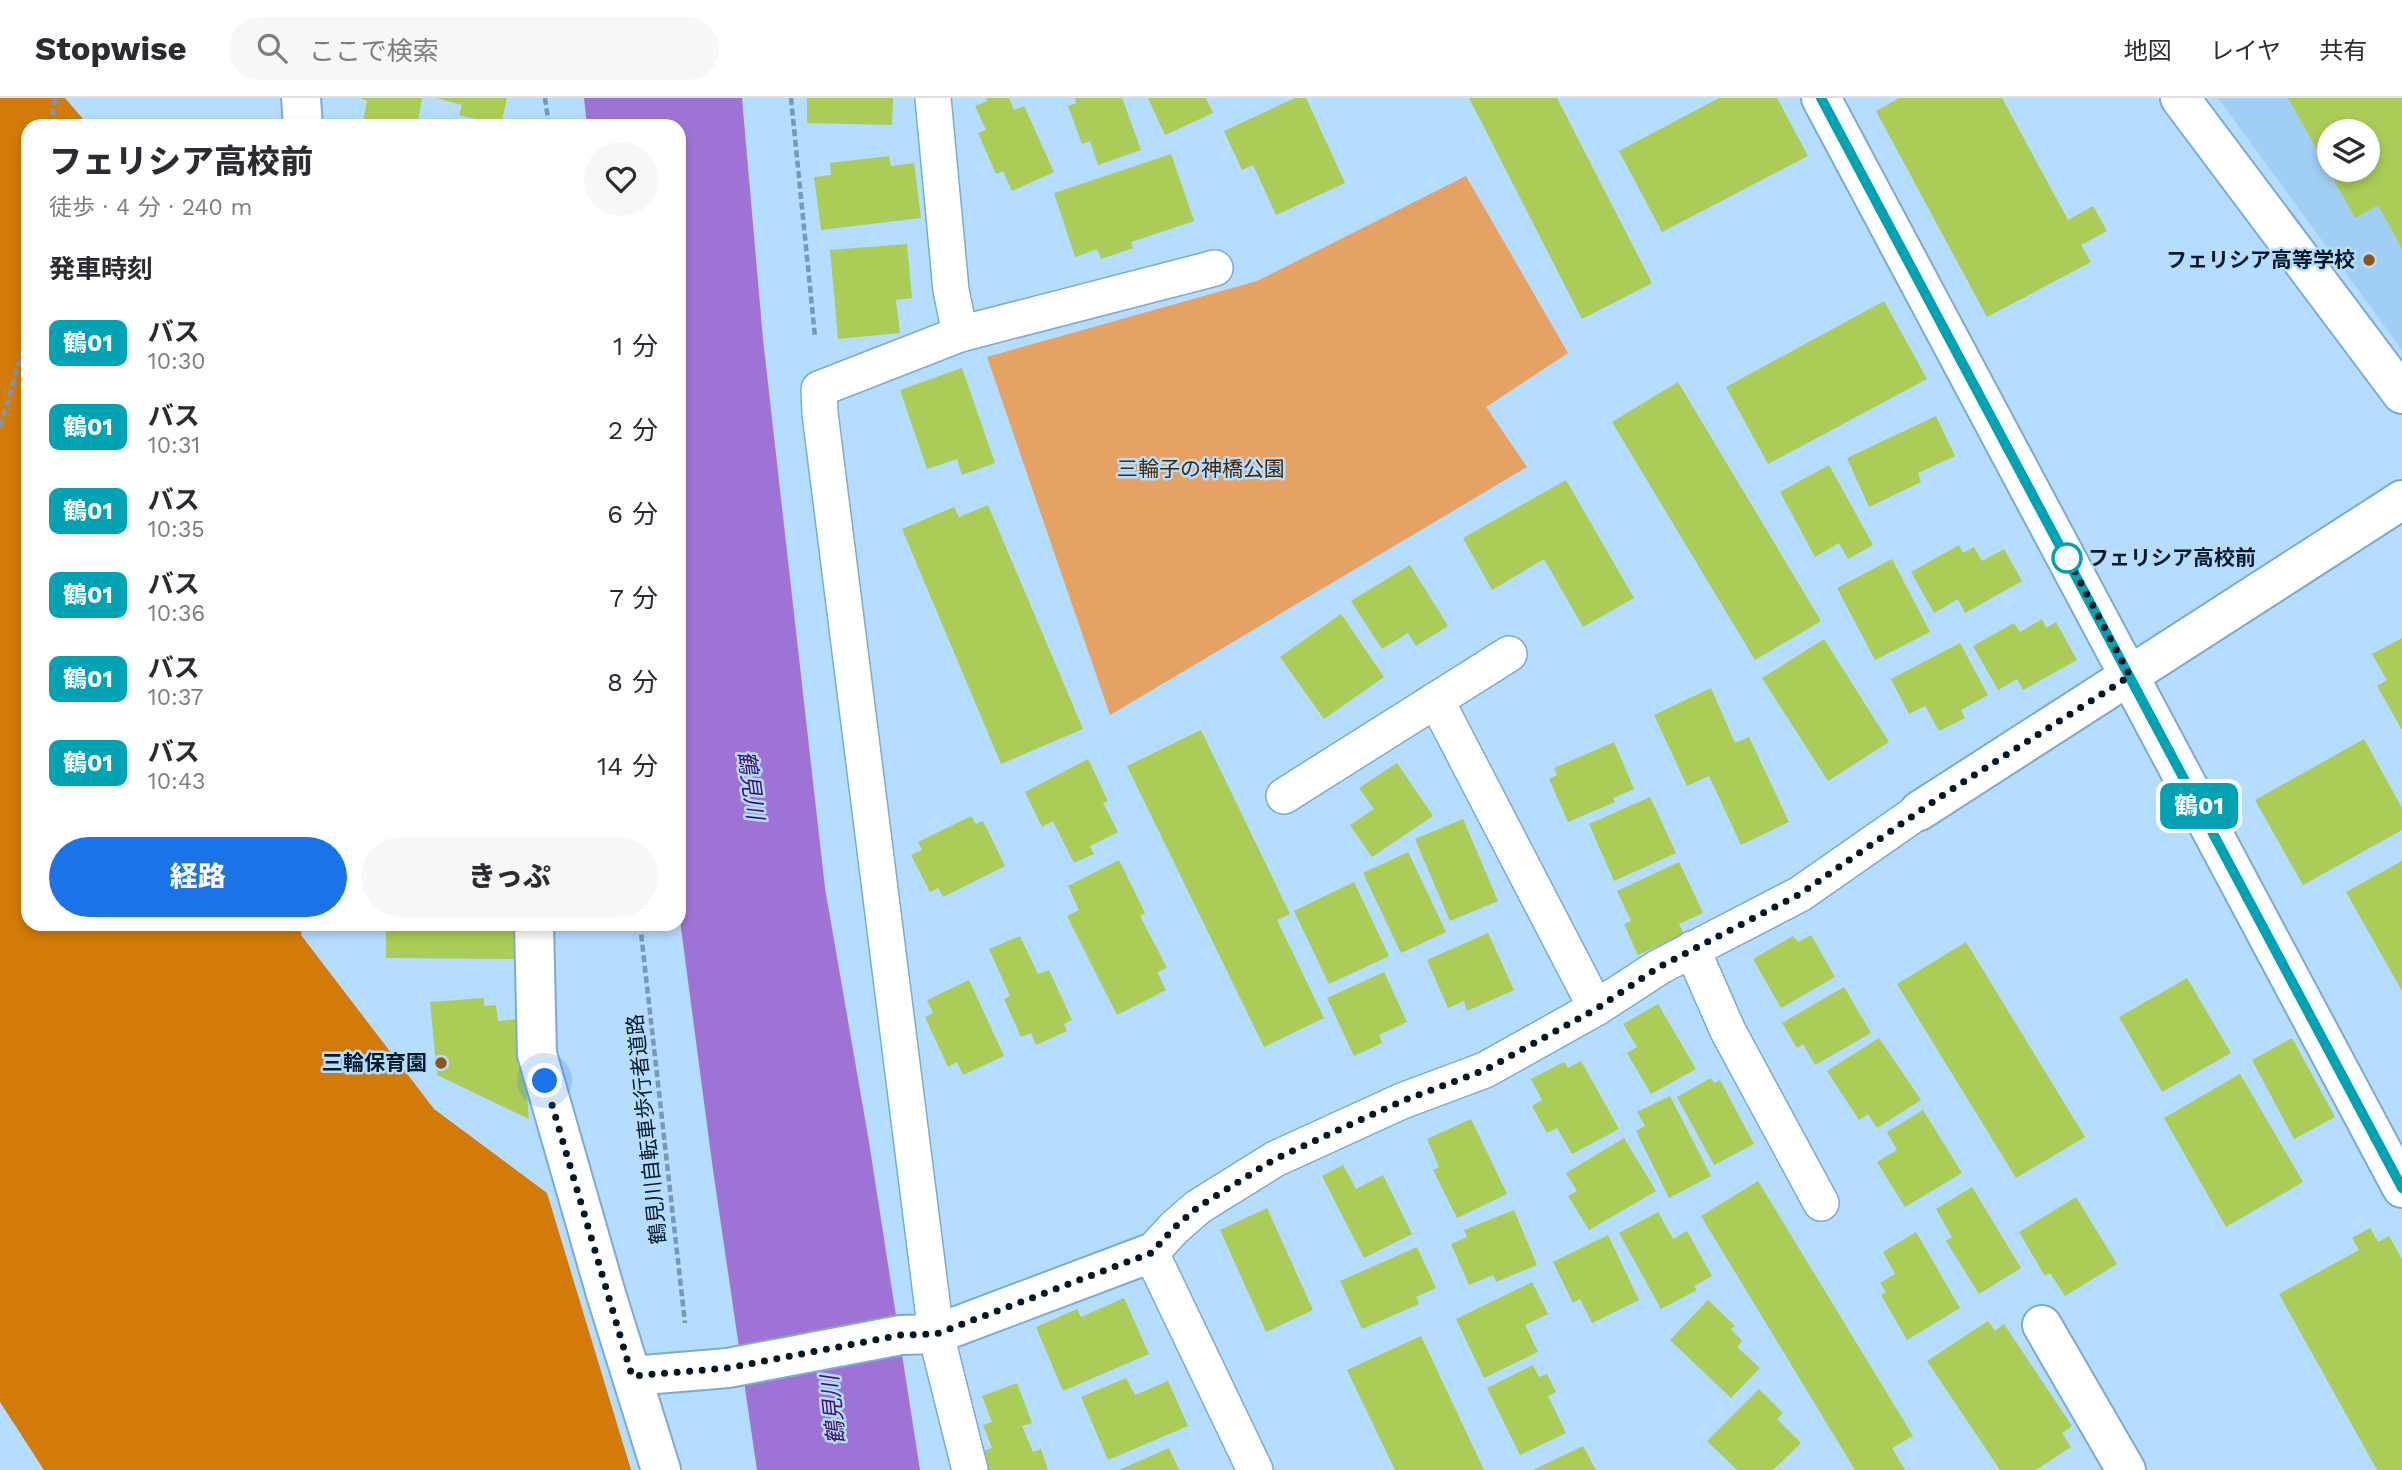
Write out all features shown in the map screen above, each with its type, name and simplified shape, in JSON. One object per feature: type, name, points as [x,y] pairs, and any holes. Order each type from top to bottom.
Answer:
[{"type":"street","points":[[301,98],[302,119]]},
{"type":"street","points":[[1821,98],[2402,1188]]},
{"type":"street","points":[[2180,98],[2402,394]]},
{"type":"street","points":[[1919,811],[2402,500]]},
{"type":"street","points":[[534,931],[537,1054],[661,1470]]},
{"type":"street","points":[[632,1376],[728,1368],[919,1335],[1151,1253]]},
{"type":"street","points":[[2042,1325],[2126,1470]]},
{"type":"lane","points":[[933,98],[951,290],[960,334]]},
{"type":"lane","points":[[970,1470],[919,1335],[819,389],[960,334],[1215,268]]},
{"type":"lane","points":[[1284,796],[1509,654]]},
{"type":"lane","points":[[1436,700],[1596,1009]]},
{"type":"lane","points":[[1255,1470],[1151,1253],[1174,1228],[1198,1207],[1275,1159],[1402,1101],[1485,1070],[1596,1009],[1659,967],[1800,894],[1919,811]]},
{"type":"lane","points":[[1692,949],[1728,1031],[1821,1203]]},
{"type":"path","points":[[52,119],[55,98]]},
{"type":"path","points":[[545,98],[548,119]]},
{"type":"path","points":[[791,98],[816,347]]},
{"type":"path","points":[[0,426],[21,356]]},
{"type":"path","name":"鶴見川自転車歩行者道路","points":[[641,931],[686,1330]]},
{"type":"shaded area","points":[[0,98],[65,98],[83,119],[21,119],[21,931],[301,931],[301,935],[434,1109],[547,1193],[631,1470],[44,1470],[0,1402]]},
{"type":"shaded area","name":"フェリシア高等学校","points":[[2218,98],[2402,98],[2402,350]]},
{"type":"green space","name":"三輪子の神橋公園","points":[[1466,176],[1568,353],[1486,407],[1527,467],[1110,715],[987,357],[1257,281]]},
{"type":"water","name":"鶴見川","points":[[584,98],[742,98],[763,339],[825,888],[869,1142],[920,1470],[757,1470],[681,931],[686,931],[686,119],[586,119]]},
{"type":"building","points":[[360,98],[422,98],[418,119],[363,119],[367,101]]},
{"type":"building","points":[[436,98],[507,98],[502,119],[476,119],[459,115],[462,105]]},
{"type":"building","points":[[807,98],[893,98],[892,125],[807,123]]},
{"type":"building","points":[[986,98],[1009,98],[1014,110],[1024,106],[1054,172],[1012,191],[1003,171],[996,174],[978,133],[986,130],[975,106],[987,101]]},
{"type":"building","points":[[1075,98],[1122,98],[1141,150],[1098,165],[1090,141],[1082,144],[1068,106],[1076,103]]},
{"type":"building","points":[[1148,98],[1206,98],[1213,113],[1165,135]]},
{"type":"building","points":[[1295,98],[1306,98],[1345,183],[1276,215],[1253,165],[1242,170],[1224,131]]},
{"type":"building","points":[[1469,98],[1557,98],[1652,283],[1582,319]]},
{"type":"building","points":[[1719,98],[1777,98],[1808,156],[1662,232],[1619,151]]},
{"type":"building","points":[[1899,98],[2002,98],[2068,220],[2093,206],[2107,231],[2081,245],[2091,262],[1987,317],[1876,111]]},
{"type":"building","points":[[2288,98],[2402,98],[2402,249],[2378,205],[2355,218],[2335,182],[2380,182],[2380,119],[2317,119],[2317,150]]},
{"type":"building","points":[[1171,154],[1194,221],[1131,242],[1133,248],[1101,259],[1097,249],[1075,257],[1054,193]]},
{"type":"building","points":[[889,156],[891,166],[914,163],[921,218],[821,230],[814,177],[831,175],[830,163]]},
{"type":"building","points":[[907,244],[912,298],[896,300],[900,333],[838,339],[830,250]]},
{"type":"building","points":[[1884,301],[1927,379],[1768,464],[1726,387]]},
{"type":"building","points":[[962,368],[995,463],[962,475],[957,459],[927,469],[900,390]]},
{"type":"building","points":[[1678,382],[1821,621],[1755,660],[1612,422]]},
{"type":"building","points":[[1936,416],[1955,456],[1918,473],[1921,482],[1869,507],[1847,458]]},
{"type":"building","points":[[1829,465],[1873,545],[1848,559],[1839,543],[1815,557],[1780,492]]},
{"type":"building","points":[[1566,480],[1634,598],[1583,627],[1544,559],[1492,590],[1463,538]]},
{"type":"building","points":[[988,505],[1083,729],[1001,764],[902,529],[954,507],[959,517]]},
{"type":"building","points":[[1959,545],[1963,553],[1974,547],[1982,561],[2004,549],[2022,581],[1965,613],[1958,599],[1934,613],[1911,572]]},
{"type":"building","points":[[1892,559],[1930,632],[1875,660],[1837,588]]},
{"type":"building","points":[[1410,565],[1448,626],[1416,646],[1408,633],[1382,649],[1351,601]]},
{"type":"building","points":[[1341,614],[1384,677],[1324,719],[1280,657]]},
{"type":"building","points":[[2042,619],[2046,628],[2056,622],[2077,660],[2023,690],[2017,679],[1998,690],[1973,646],[2014,623],[2020,632]]},
{"type":"building","points":[[2402,638],[2402,730],[2377,686],[2387,680],[2372,654]]},
{"type":"building","points":[[1824,639],[1889,742],[1828,781],[1762,678]]},
{"type":"building","points":[[1960,643],[1988,695],[1961,710],[1965,718],[1939,731],[1925,706],[1909,714],[1891,679]]},
{"type":"building","points":[[1711,688],[1735,743],[1749,737],[1789,822],[1741,845],[1709,776],[1687,786],[1654,715]]},
{"type":"building","points":[[1201,730],[1290,914],[1277,920],[1324,1018],[1264,1047],[1127,766]]},
{"type":"building","points":[[2364,739],[2402,808],[2402,830],[2303,885],[2255,800]]},
{"type":"building","points":[[1614,742],[1634,789],[1613,798],[1615,802],[1568,822],[1549,779],[1557,775],[1554,768]]},
{"type":"building","points":[[1088,759],[1108,801],[1103,803],[1118,832],[1090,846],[1094,854],[1074,863],[1053,821],[1042,827],[1025,792]]},
{"type":"building","points":[[1397,763],[1433,816],[1372,857],[1350,825],[1374,809],[1359,788]]},
{"type":"building","points":[[1650,797],[1676,853],[1614,881],[1589,824]]},
{"type":"building","points":[[971,816],[976,824],[983,821],[1005,866],[943,897],[938,888],[930,892],[911,855],[922,850],[918,842]]},
{"type":"building","points":[[1463,819],[1498,901],[1450,921],[1415,839]]},
{"type":"building","points":[[1408,852],[1446,932],[1401,953],[1363,873]]},
{"type":"building","points":[[1119,860],[1145,913],[1140,916],[1167,968],[1157,972],[1166,990],[1117,1015],[1067,916],[1079,910],[1068,886]]},
{"type":"building","points":[[2402,861],[2402,991],[2346,892]]},
{"type":"building","points":[[1679,862],[1703,913],[1679,924],[1684,934],[1638,955],[1624,924],[1631,921],[1617,891]]},
{"type":"building","points":[[1354,882],[1389,956],[1329,984],[1294,911]]},
{"type":"building","points":[[386,931],[518,931],[518,959],[386,958]]},
{"type":"building","points":[[1488,933],[1514,990],[1467,1011],[1464,1001],[1448,1008],[1427,960]]},
{"type":"building","points":[[1811,935],[1835,977],[1781,1008],[1753,959],[1793,936],[1798,942]]},
{"type":"building","points":[[1020,936],[1038,974],[1049,970],[1072,1020],[1064,1024],[1067,1031],[1036,1045],[1031,1033],[1021,1037],[1004,999],[1010,996],[989,949]]},
{"type":"building","points":[[1966,942],[2085,1137],[2016,1178],[1897,984]]},
{"type":"building","points":[[1384,972],[1407,1022],[1379,1035],[1382,1043],[1354,1056],[1327,998]]},
{"type":"building","points":[[2187,978],[2231,1053],[2162,1092],[2119,1017]]},
{"type":"building","points":[[969,980],[1004,1056],[963,1075],[957,1062],[948,1067],[925,1017],[933,1013],[927,1000]]},
{"type":"building","points":[[1844,987],[1871,1033],[1815,1065],[1803,1044],[1797,1048],[1782,1023]]},
{"type":"building","points":[[484,998],[484,1006],[496,1005],[498,1021],[520,1019],[529,1119],[437,1075],[430,1002]]},
{"type":"building","points":[[1658,1004],[1696,1069],[1651,1094],[1627,1053],[1637,1047],[1623,1024]]},
{"type":"building","points":[[1879,1038],[1921,1100],[1877,1128],[1868,1114],[1859,1120],[1827,1071]]},
{"type":"building","points":[[2292,1038],[2335,1117],[2294,1139],[2252,1060]]},
{"type":"building","points":[[1581,1061],[1619,1129],[1572,1154],[1557,1128],[1547,1133],[1532,1106],[1542,1100],[1531,1079],[1564,1062],[1568,1068]]},
{"type":"building","points":[[2240,1074],[2303,1182],[2226,1227],[2164,1118]]},
{"type":"building","points":[[1711,1078],[1714,1083],[1720,1080],[1754,1144],[1714,1165],[1677,1097]]},
{"type":"building","points":[[1670,1096],[1711,1176],[1669,1198],[1636,1131],[1645,1126],[1637,1112]]},
{"type":"building","points":[[1923,1110],[1962,1173],[1905,1207],[1877,1162],[1897,1150],[1887,1132]]},
{"type":"building","points":[[1471,1119],[1507,1194],[1457,1218],[1433,1170],[1439,1167],[1427,1139]]},
{"type":"building","points":[[1624,1138],[1656,1191],[1589,1230],[1568,1196],[1577,1191],[1566,1173]]},
{"type":"building","points":[[1343,1165],[1356,1189],[1383,1175],[1412,1234],[1364,1258],[1322,1176]]},
{"type":"building","points":[[1758,1181],[1913,1436],[1892,1448],[1905,1470],[1855,1470],[1701,1216]]},
{"type":"building","points":[[1972,1187],[2021,1268],[1979,1294],[1946,1241],[1952,1237],[1936,1209]]},
{"type":"building","points":[[2076,1197],[2117,1264],[2065,1296],[2050,1273],[2045,1276],[2019,1232]]},
{"type":"building","points":[[1267,1208],[1313,1310],[1266,1332],[1220,1230]]},
{"type":"building","points":[[1514,1210],[1537,1265],[1496,1282],[1493,1275],[1469,1285],[1451,1244],[1467,1237],[1464,1230]]},
{"type":"building","points":[[1658,1212],[1673,1239],[1687,1231],[1712,1276],[1694,1286],[1697,1290],[1661,1309],[1619,1233]]},
{"type":"building","points":[[2370,1228],[2378,1242],[2389,1236],[2402,1259],[2402,1470],[2377,1470],[2279,1294],[2359,1250],[2352,1238]]},
{"type":"building","points":[[1916,1232],[1960,1308],[1907,1340],[1881,1295],[1886,1292],[1880,1283],[1895,1274],[1883,1252]]},
{"type":"building","points":[[1608,1235],[1639,1300],[1592,1323],[1580,1299],[1573,1303],[1553,1262]]},
{"type":"building","points":[[1417,1247],[1436,1288],[1416,1297],[1419,1304],[1362,1329],[1340,1281]]},
{"type":"building","points":[[1532,1282],[1548,1314],[1525,1325],[1538,1352],[1484,1378],[1456,1319]]},
{"type":"building","points":[[1124,1298],[1149,1354],[1063,1391],[1036,1327],[1077,1309],[1081,1317]]},
{"type":"building","points":[[1708,1300],[1735,1326],[1731,1329],[1742,1341],[1737,1347],[1760,1368],[1731,1398],[1670,1340]]},
{"type":"building","points":[[1988,1321],[1995,1331],[2004,1324],[2072,1426],[2062,1433],[2071,1447],[2036,1470],[2000,1470],[1927,1361]]},
{"type":"building","points":[[1421,1336],[1484,1470],[1395,1470],[1347,1370]]},
{"type":"building","points":[[1533,1365],[1539,1377],[1547,1374],[1556,1392],[1548,1396],[1566,1433],[1520,1455],[1487,1388]]},
{"type":"building","points":[[1126,1378],[1135,1395],[1168,1381],[1188,1426],[1108,1460],[1081,1397]]},
{"type":"building","points":[[1017,1383],[1032,1423],[1022,1426],[1033,1452],[1041,1449],[1048,1470],[988,1470],[981,1452],[992,1448],[983,1425],[992,1422],[982,1396]]},
{"type":"building","points":[[1759,1389],[1783,1413],[1777,1419],[1801,1443],[1773,1470],[1737,1470],[1707,1441]]},
{"type":"building","points":[[1583,1446],[1596,1470],[1533,1470]]},
{"type":"building","points":[[1169,1448],[1179,1470],[1119,1470]]},
{"type":"bus line","name":"鶴01","points":[[1821,98],[2402,1188]]},
{"type":"place","name":"フェリシア高等学校","points":[[2369,260]]},
{"type":"place","name":"フェリシア高校前","points":[[2067,558]]},
{"type":"place","name":"三輪保育園","points":[[441,1063]]},
{"type":"route","points":[[545,1081],[632,1376],[728,1368],[901,1335],[936,1334],[1151,1253],[1198,1207],[1275,1159],[1402,1101],[1485,1070],[1596,1009],[1659,967],[1800,894],[1943,795],[2130,676],[2066,555],[2067,558]]}]
